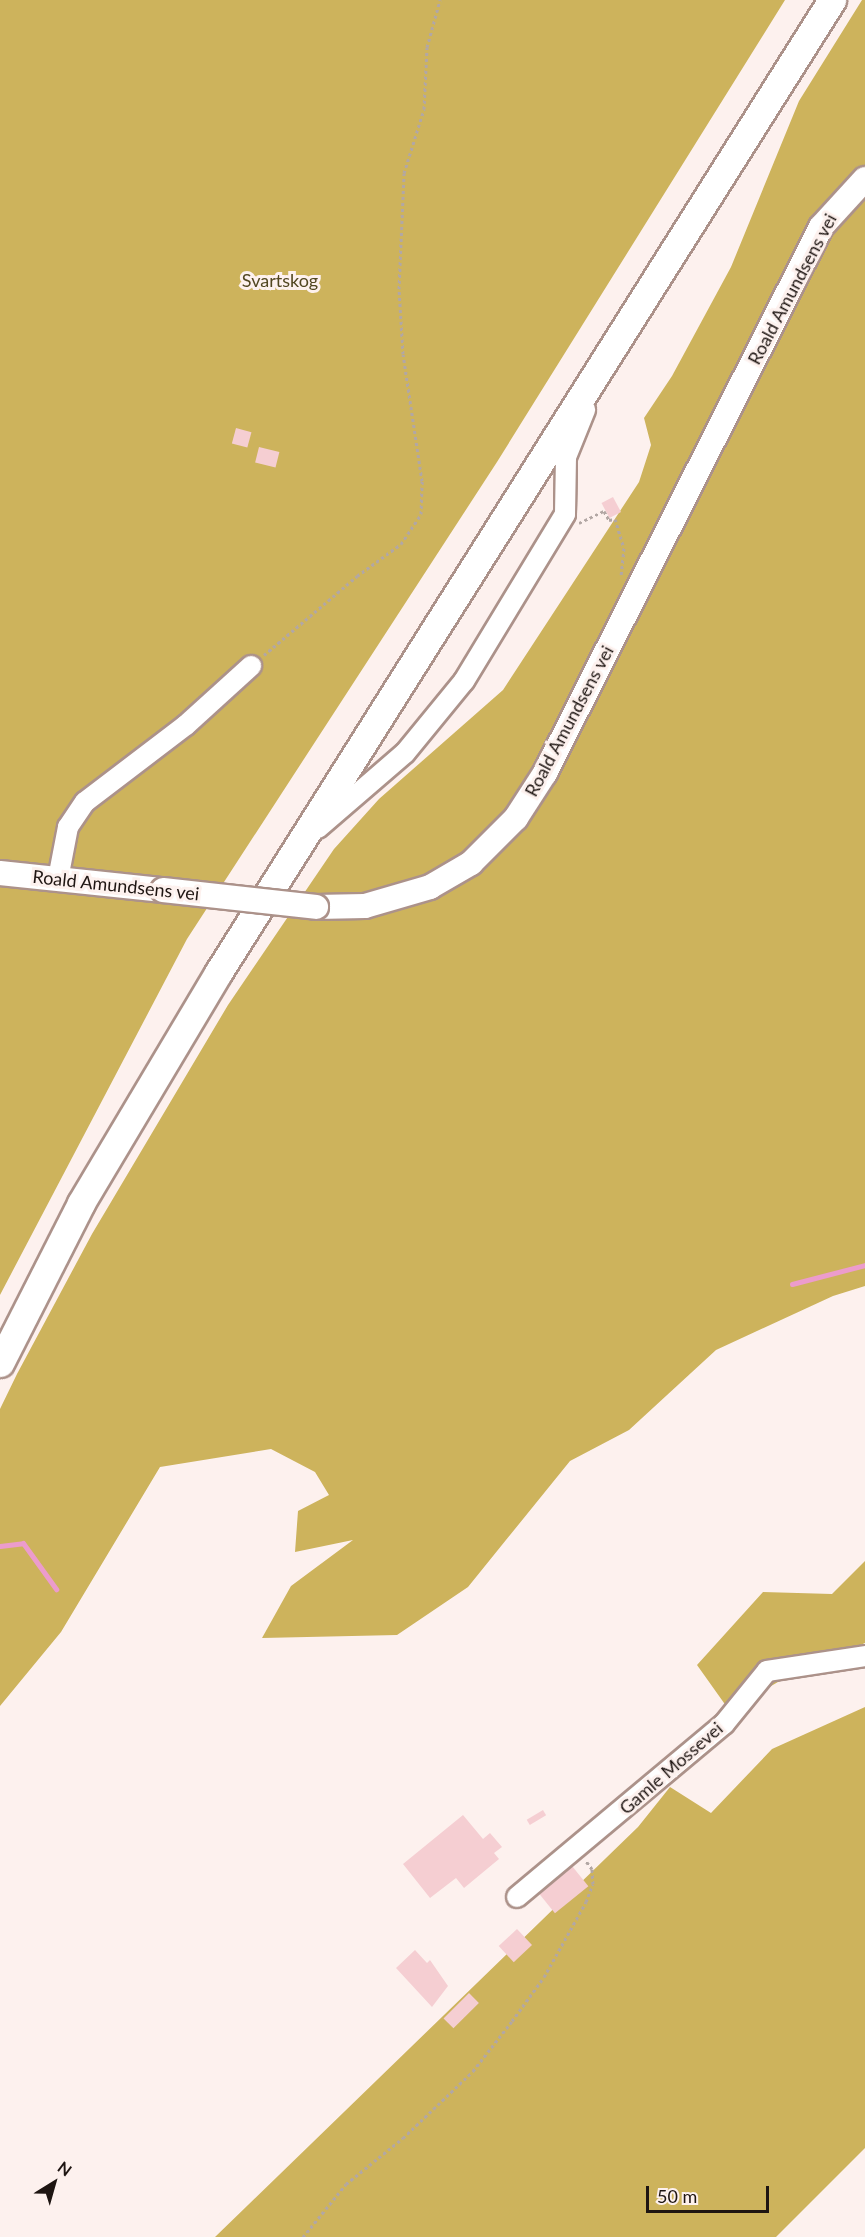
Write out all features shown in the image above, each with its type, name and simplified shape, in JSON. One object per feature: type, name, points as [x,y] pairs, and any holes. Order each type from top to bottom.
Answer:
[{"type":"highway","points":[[0,1331],[107,1132],[209,963],[814,0]]},
{"type":"highway","points":[[0,1363],[81,1203],[296,848],[831,0]]},
{"type":"main road","name":"Roald Amundsens vei","points":[[0,873],[316,907],[365,906],[411,894],[471,863],[501,836],[545,773],[821,227],[865,179]]},
{"type":"street","points":[[296,848],[405,753],[434,722],[464,681],[564,514],[566,458],[611,351]]},
{"type":"street","points":[[58,879],[68,827],[85,801],[186,725],[251,666]]},
{"type":"street","name":"Gamle Mossevei","points":[[518,1897],[724,1724],[767,1671],[781,1665],[865,1656]]},
{"type":"path","points":[[251,666],[357,576],[400,544],[421,514],[422,481],[403,354],[399,289],[404,173],[424,109],[427,47],[440,0]]},
{"type":"path","points":[[557,529],[604,511],[609,520],[615,519],[624,548],[619,588],[633,597]]},
{"type":"path","points":[[303,2237],[346,2184],[403,2138],[473,2071],[544,1977],[593,1884],[592,1869],[575,1848]]},
{"type":"green space","name":"Svartskog","points":[[0,0],[785,0],[497,462],[187,939],[0,1295]]},
{"type":"green space","points":[[862,0],[865,0],[865,1286],[833,1296],[716,1350],[629,1430],[570,1461],[468,1587],[397,1635],[262,1638],[291,1586],[353,1540],[295,1552],[298,1511],[329,1495],[315,1472],[271,1449],[160,1467],[61,1632],[0,1706],[0,1409],[17,1374],[92,1234],[228,1005],[334,849],[379,799],[503,690],[639,482],[651,445],[644,418],[672,376],[731,267],[799,101]]},
{"type":"green space","points":[[865,1561],[865,1643],[778,1682],[729,1710],[697,1665],[763,1592],[832,1594]]},
{"type":"green space","points":[[865,1707],[865,2148],[776,2237],[215,2237],[638,1827],[670,1787],[711,1813],[772,1749]]},
{"type":"building","points":[[236,428],[251,432],[247,448],[232,443]]},
{"type":"building","points":[[259,447],[279,452],[276,468],[255,463]]},
{"type":"building","points":[[613,497],[621,512],[610,518],[602,503]]},
{"type":"building","points":[[543,1810],[546,1815],[530,1825],[527,1820]]},
{"type":"building","points":[[463,1815],[483,1839],[490,1833],[502,1847],[494,1853],[499,1859],[464,1888],[456,1878],[430,1898],[403,1864]]},
{"type":"building","points":[[572,1866],[588,1886],[555,1913],[539,1893]]},
{"type":"building","points":[[517,1929],[532,1945],[514,1962],[499,1946]]},
{"type":"building","points":[[415,1950],[427,1963],[430,1960],[448,1986],[432,2007],[396,1968]]},
{"type":"building","points":[[469,1993],[479,2003],[453,2028],[444,2018]]},
{"type":"waterway","points":[[792,1284],[865,1265]]},
{"type":"waterway","points":[[0,1546],[23,1543],[56,1589]]}]
